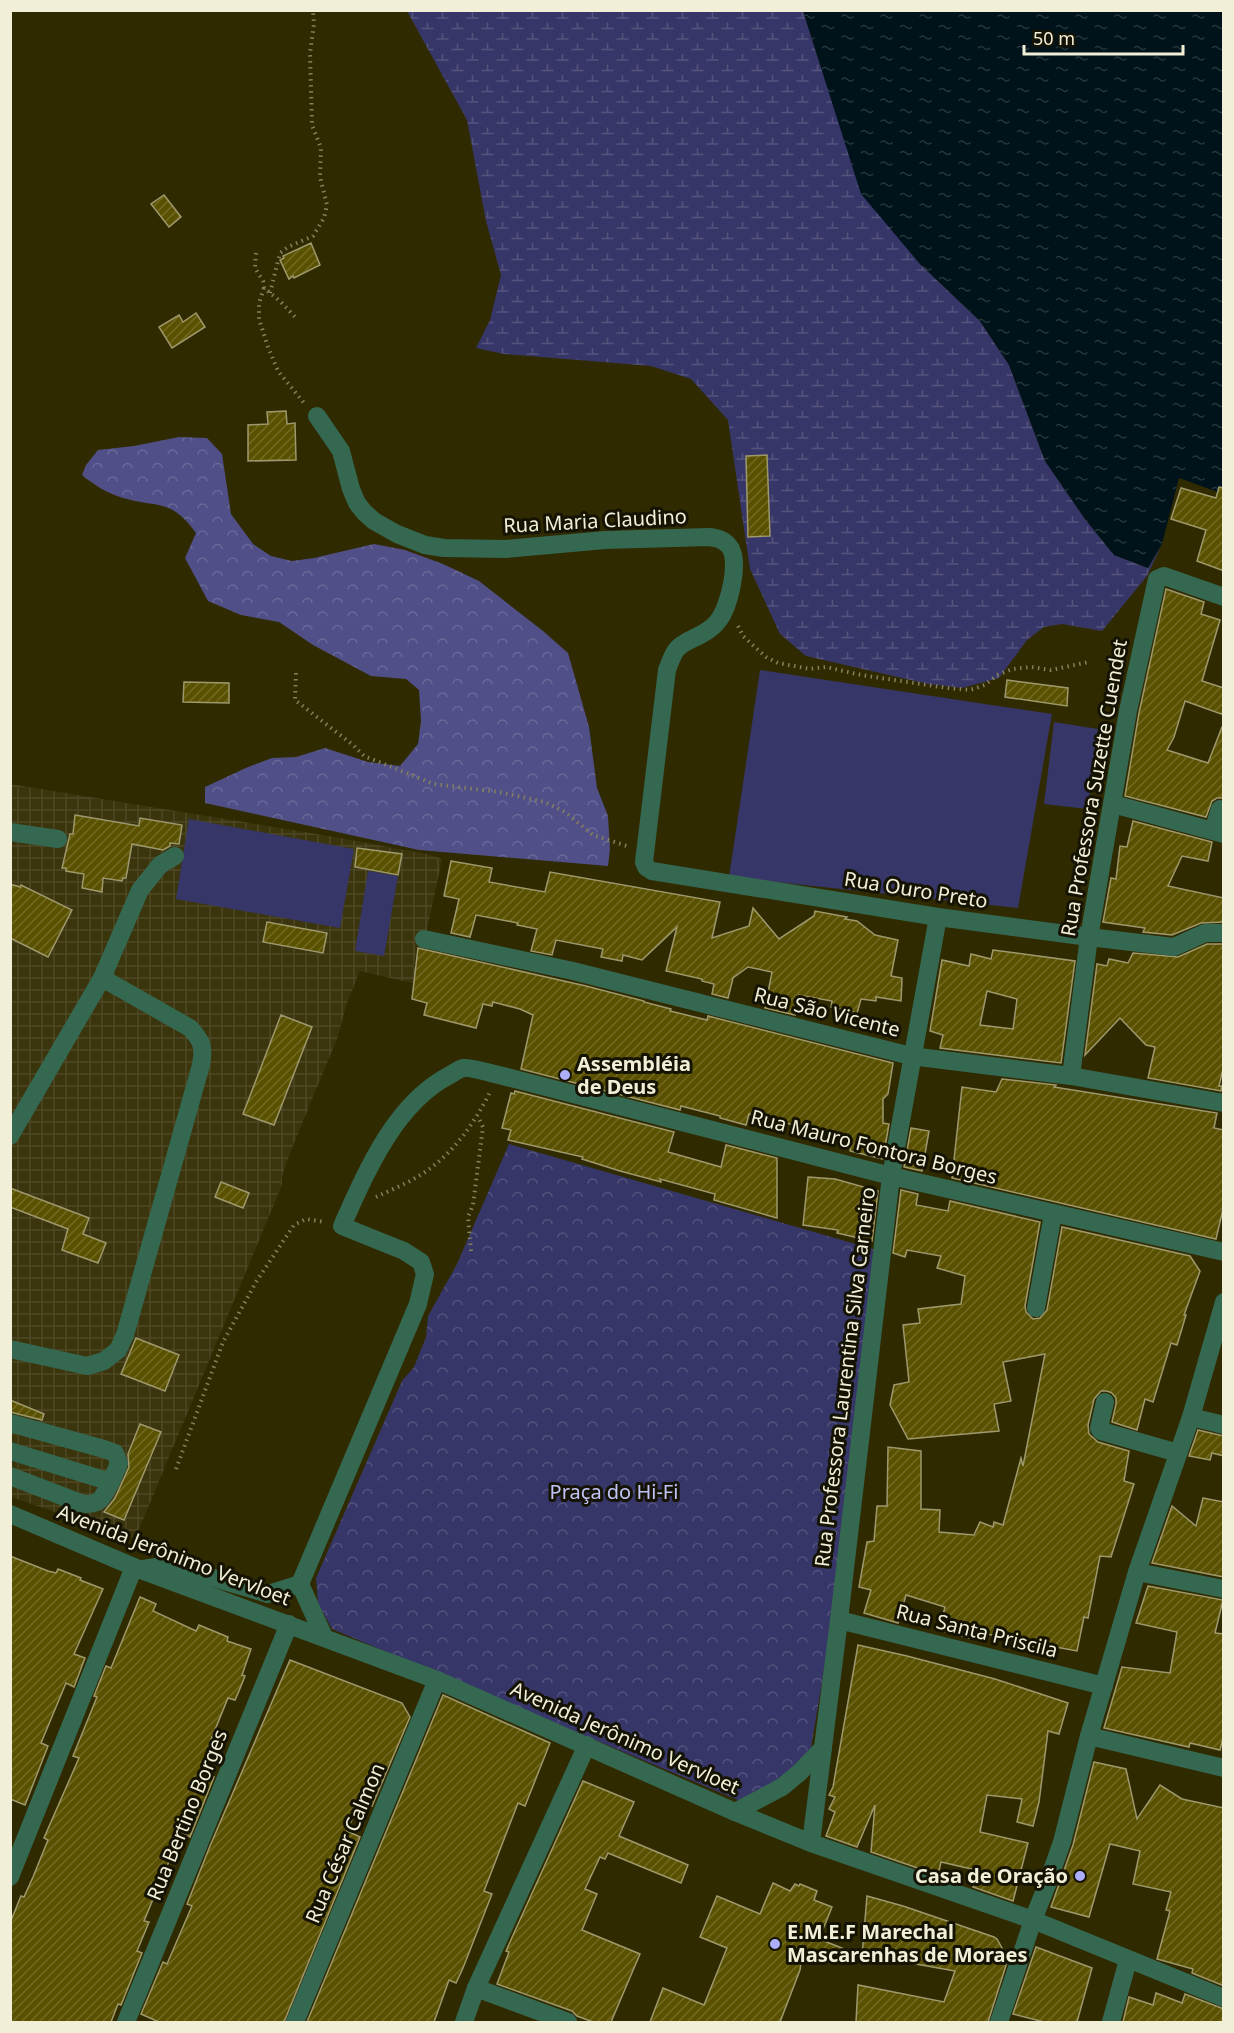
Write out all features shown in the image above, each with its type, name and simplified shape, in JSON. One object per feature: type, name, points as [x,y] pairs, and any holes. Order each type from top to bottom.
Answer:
[{"type":"street","name":"Rua Maria Claudino","points":[[317,416],[341,451],[351,489],[364,512],[374,521],[397,534],[425,545],[444,548],[506,549],[605,540],[709,537],[722,539],[731,548],[734,564],[727,604],[719,620],[708,631],[678,647],[667,670],[645,862],[646,867],[651,871]]},
{"type":"street","name":"Rua Professora Suzette Cuendet","points":[[1071,1077],[1089,937],[1128,711],[1157,579],[1164,576],[1224,597]]},
{"type":"street","points":[[1113,804],[1218,833],[1220,809]]},
{"type":"street","points":[[10,832],[58,839]]},
{"type":"street","points":[[10,1136],[102,978],[140,890],[160,865],[175,856]]},
{"type":"street","name":"Rua Ouro Preto","points":[[651,871],[938,917],[1089,937],[1174,946],[1205,933],[1224,933]]},
{"type":"street","name":"Rua Professora Laurentina Silva Carneiro","points":[[811,1843],[891,1176],[938,917]]},
{"type":"street","name":"Rua São Vicente","points":[[424,939],[573,971],[911,1056],[1071,1077],[1224,1103]]},
{"type":"street","points":[[10,1349],[87,1366],[104,1361],[118,1350],[126,1335],[201,1065],[204,1051],[200,1038],[190,1028],[102,978]]},
{"type":"street","name":"Rua Mauro Fontora Borges","points":[[358,1191],[396,1122],[439,1080],[464,1068],[507,1077],[891,1176],[1224,1251]]},
{"type":"street","points":[[324,1637],[300,1584],[418,1304],[425,1274],[421,1262],[404,1251],[342,1226],[358,1191]]},
{"type":"street","points":[[1036,1308],[1053,1214]]},
{"type":"street","points":[[999,2022],[1062,1842],[1089,1737],[1137,1572],[1191,1417],[1224,1302]]},
{"type":"street","points":[[1105,1402],[1099,1428],[1101,1431],[1178,1453]]},
{"type":"street","points":[[1191,1417],[1224,1425]]},
{"type":"street","points":[[10,1423],[104,1449],[115,1454],[119,1463],[99,1502],[91,1504],[83,1504],[10,1476]]},
{"type":"street","points":[[10,1451],[111,1482]]},
{"type":"street","name":"Avenida Jerônimo Vervloet","points":[[10,1514],[137,1568],[437,1680],[735,1812],[811,1843],[1033,1920],[1224,1998]]},
{"type":"street","points":[[10,1877],[137,1568],[169,1565],[268,1594],[300,1584]]},
{"type":"street","points":[[1137,1572],[1224,1589]]},
{"type":"street","name":"Rua Santa Priscila","points":[[839,1620],[1104,1686]]},
{"type":"street","name":"Rua Bertino Borges","points":[[126,2022],[289,1624]]},
{"type":"street","name":"Rua César Calmon","points":[[295,2022],[437,1680]]},
{"type":"street","points":[[1089,1737],[1224,1768]]},
{"type":"street","points":[[464,2022],[476,1988],[586,1745]]},
{"type":"street","points":[[735,1812],[782,1787],[801,1773],[823,1748]]},
{"type":"street","points":[[1111,2022],[1128,1960]]},
{"type":"street","points":[[476,1988],[568,2022]]},
{"type":"path","points":[[270,293],[280,253],[313,236],[324,218],[327,205],[320,177],[321,148],[312,125],[310,53],[314,24],[313,10]]},
{"type":"path","points":[[256,253],[255,268],[264,288],[297,319]]},
{"type":"path","points":[[264,288],[259,303],[259,319],[268,347],[278,371],[307,408],[317,416]]},
{"type":"path","points":[[735,621],[743,636],[766,657],[778,663],[810,669],[826,667],[861,675],[948,688],[970,690],[985,685],[997,675],[1013,669],[1030,667],[1051,670],[1089,662]]},
{"type":"path","points":[[296,673],[295,700],[364,756],[434,784],[499,792],[545,802],[565,812],[593,835],[646,852]]},
{"type":"path","points":[[358,1191],[374,1198],[421,1175],[447,1155],[507,1077]]},
{"type":"path","points":[[471,1251],[468,1217],[473,1205],[483,1127],[478,1117]]},
{"type":"path","points":[[176,1469],[223,1342],[256,1282],[294,1225],[306,1219],[342,1226]]},
{"type":"shaded area","points":[[10,784],[335,837],[442,859],[427,930],[417,945],[414,967],[420,968],[416,984],[360,971],[347,1003],[337,1039],[292,1148],[282,1176],[282,1185],[135,1539],[11,1497]]},
{"type":"green space","points":[[407,11],[803,11],[862,194],[920,264],[980,321],[1009,365],[1045,461],[1085,519],[1114,555],[1148,568],[1162,544],[1147,576],[1102,631],[1062,624],[1044,627],[1027,640],[999,678],[962,688],[928,684],[806,656],[780,634],[750,569],[728,420],[691,379],[651,366],[504,354],[476,348],[490,320],[501,275],[486,221],[467,120]]},
{"type":"green space","points":[[179,437],[207,438],[222,454],[231,514],[253,544],[271,556],[292,561],[374,544],[405,550],[479,581],[568,653],[589,727],[597,788],[608,816],[610,849],[608,866],[419,850],[205,803],[205,787],[272,758],[296,757],[325,748],[368,762],[400,766],[418,744],[421,721],[419,690],[406,679],[371,676],[313,645],[279,622],[241,615],[208,601],[185,558],[196,533],[179,514],[163,506],[117,496],[82,475],[86,465],[98,450]]},
{"type":"green space","points":[[760,670],[1052,714],[1018,908],[729,877]]},
{"type":"green space","points":[[1054,722],[1098,729],[1088,809],[1044,804]]},
{"type":"green space","points":[[189,819],[354,849],[340,928],[176,899]]},
{"type":"green space","points":[[368,871],[398,876],[384,956],[355,951]]},
{"type":"green space","name":"Praça do Hi-Fi","points":[[509,1144],[873,1249],[869,1368],[855,1483],[809,1760],[745,1803],[332,1629],[318,1603],[316,1578],[402,1381],[414,1367],[426,1337],[428,1316],[457,1264]]},
{"type":"water","points":[[803,11],[1223,11],[1223,494],[1179,478],[1162,544],[1148,568],[1114,555],[1085,519],[1045,461],[1009,365],[980,321],[920,264],[861,194]]},
{"type":"building","points":[[164,195],[181,217],[169,227],[151,204]]},
{"type":"building","points":[[311,243],[320,265],[289,279],[280,260],[284,258],[283,256]]},
{"type":"building","points":[[196,313],[205,327],[172,348],[159,327],[179,315],[183,322]]},
{"type":"building","points":[[286,411],[287,424],[295,423],[296,460],[248,461],[248,425],[268,424],[267,412]]},
{"type":"building","points":[[767,455],[770,536],[748,537],[746,456]]},
{"type":"building","points":[[1219,487],[1224,488],[1224,571],[1197,561],[1206,530],[1171,519],[1181,488],[1216,498]]},
{"type":"building","points":[[1166,589],[1204,602],[1201,614],[1220,620],[1202,681],[1224,688],[1224,715],[1185,701],[1174,737],[1167,750],[1208,763],[1222,727],[1224,727],[1224,798],[1212,801],[1206,817],[1125,796],[1139,713]]},
{"type":"building","points":[[1007,680],[1068,688],[1067,706],[1005,697]]},
{"type":"building","points":[[184,682],[229,683],[229,703],[183,702]]},
{"type":"building","points":[[75,815],[139,826],[140,818],[182,825],[179,844],[170,843],[170,846],[163,850],[132,844],[126,878],[122,881],[103,878],[102,892],[82,888],[84,874],[66,871],[66,868],[62,868],[70,834],[73,834]]},
{"type":"building","points":[[1133,821],[1212,842],[1208,861],[1182,856],[1168,886],[1224,898],[1224,922],[1201,923],[1172,935],[1143,932],[1145,928],[1103,922],[1111,878],[1116,879],[1120,846],[1127,847]]},
{"type":"building","points":[[357,848],[402,854],[398,875],[355,867]]},
{"type":"building","points":[[451,861],[492,868],[489,882],[545,892],[550,872],[720,902],[712,938],[749,926],[753,908],[779,939],[814,916],[815,911],[847,917],[845,919],[857,921],[875,935],[898,940],[891,976],[902,978],[901,1001],[876,997],[876,1001],[861,999],[857,1013],[831,1007],[832,1001],[799,995],[795,1015],[765,1008],[772,972],[748,967],[733,978],[728,998],[712,994],[714,984],[666,971],[677,927],[642,960],[623,955],[622,961],[601,957],[603,949],[556,940],[552,955],[531,951],[537,929],[476,915],[470,937],[451,933],[459,899],[444,896]]},
{"type":"building","points":[[10,884],[20,887],[21,885],[72,910],[48,957],[10,938]]},
{"type":"building","points":[[267,922],[327,933],[323,953],[263,942]]},
{"type":"building","points":[[1207,944],[1224,944],[1224,1065],[1219,1086],[1222,1086],[1221,1091],[1148,1078],[1155,1047],[1146,1045],[1120,1018],[1085,1055],[1097,964],[1107,966],[1109,959],[1128,963],[1133,953],[1178,957]]},
{"type":"building","points":[[418,948],[586,986],[671,1009],[670,1011],[707,1020],[708,1016],[893,1063],[888,1094],[883,1099],[883,1123],[889,1124],[883,1159],[850,1151],[851,1145],[792,1134],[794,1125],[749,1114],[746,1125],[681,1106],[680,1110],[521,1069],[533,1015],[493,1002],[492,1006],[483,1004],[476,1028],[424,1015],[427,1003],[412,999]]},
{"type":"building","points":[[993,950],[1075,961],[1061,1063],[940,1048],[943,1035],[930,1031],[942,960],[969,966],[971,954],[991,959]],"holes":[[[987,991],[1017,999],[1013,1029],[980,1025]]]},
{"type":"building","points":[[281,1015],[312,1027],[274,1125],[243,1114]]},
{"type":"building","points":[[1002,1079],[1056,1085],[1054,1087],[1217,1113],[1214,1128],[1224,1130],[1224,1205],[1216,1239],[952,1178],[962,1087],[996,1092]]},
{"type":"building","points":[[515,1091],[674,1132],[668,1152],[721,1167],[726,1145],[777,1158],[777,1218],[714,1200],[715,1194],[620,1171],[582,1159],[583,1157],[508,1140],[511,1130],[502,1128],[511,1093],[514,1094]]},
{"type":"building","points":[[911,1128],[929,1131],[922,1171],[904,1167]]},
{"type":"building","points":[[808,1177],[835,1179],[878,1191],[872,1241],[837,1233],[838,1230],[803,1225]]},
{"type":"building","points":[[221,1182],[249,1193],[243,1208],[215,1197]]},
{"type":"building","points":[[10,1188],[89,1218],[83,1234],[106,1243],[98,1263],[62,1250],[68,1229],[10,1207]]},
{"type":"building","points":[[901,1190],[918,1194],[916,1205],[948,1211],[950,1201],[1040,1222],[1025,1306],[1026,1312],[1033,1319],[1040,1318],[1047,1310],[1062,1227],[1190,1256],[1200,1271],[1184,1315],[1186,1315],[1177,1345],[1171,1343],[1153,1402],[1145,1399],[1137,1430],[1112,1422],[1116,1398],[1112,1393],[1101,1391],[1094,1399],[1088,1425],[1089,1434],[1098,1442],[1129,1451],[1124,1481],[1134,1484],[1111,1557],[1100,1556],[1088,1618],[1084,1617],[1077,1651],[1033,1643],[1033,1647],[1012,1643],[1013,1638],[972,1632],[969,1638],[939,1630],[945,1607],[906,1595],[898,1623],[864,1613],[871,1590],[859,1587],[867,1542],[874,1541],[877,1506],[887,1506],[888,1447],[921,1451],[921,1509],[940,1510],[939,1532],[974,1535],[980,1522],[993,1527],[994,1522],[1003,1525],[1021,1458],[1023,1466],[1045,1354],[1003,1362],[1011,1401],[994,1404],[999,1431],[908,1439],[890,1405],[894,1385],[909,1382],[903,1325],[920,1323],[918,1309],[961,1304],[965,1276],[937,1268],[941,1256],[907,1250],[905,1257],[893,1253]]},
{"type":"building","points":[[136,1338],[179,1355],[165,1391],[121,1374]]},
{"type":"building","points":[[10,1400],[44,1414],[42,1420],[10,1412]]},
{"type":"building","points":[[140,1424],[161,1432],[124,1520],[104,1512],[115,1498],[129,1467],[128,1454]]},
{"type":"building","points":[[1198,1430],[1224,1436],[1224,1456],[1212,1453],[1210,1460],[1189,1456]]},
{"type":"building","points":[[1203,1498],[1224,1502],[1224,1577],[1152,1563],[1172,1506],[1196,1526]]},
{"type":"building","points":[[10,1556],[48,1571],[56,1573],[58,1569],[103,1589],[74,1654],[85,1658],[74,1687],[66,1683],[41,1743],[48,1746],[25,1805],[10,1799]]},
{"type":"building","points":[[1148,1586],[1223,1600],[1215,1633],[1224,1634],[1224,1734],[1220,1750],[1190,1743],[1189,1747],[1104,1728],[1122,1667],[1170,1673],[1177,1632],[1136,1623]]},
{"type":"building","points":[[140,1597],[156,1604],[153,1611],[196,1631],[199,1625],[228,1637],[227,1641],[251,1649],[242,1675],[245,1676],[235,1700],[228,1698],[210,1742],[215,1743],[203,1773],[214,1777],[190,1837],[181,1833],[156,1892],[144,1921],[149,1922],[137,1951],[142,1953],[121,2005],[118,2004],[111,2022],[10,2022],[10,1923],[21,1896],[24,1897],[33,1877],[48,1840],[44,1838],[79,1758],[73,1756],[97,1697],[94,1696],[106,1666],[111,1668]]},
{"type":"building","points":[[858,1645],[995,1679],[1068,1703],[1059,1734],[1048,1731],[1039,1802],[1033,1826],[1017,1822],[1022,1799],[987,1795],[980,1832],[1028,1843],[1013,1901],[973,1887],[976,1870],[941,1862],[938,1875],[871,1852],[875,1805],[857,1847],[826,1836],[835,1812],[829,1809],[835,1797],[829,1795],[833,1787]]},
{"type":"building","points":[[290,1660],[402,1703],[410,1717],[372,1806],[360,1801],[347,1831],[360,1837],[284,2022],[159,2022],[141,2014],[163,1962],[167,1964],[192,1906],[187,1904],[210,1846]]},
{"type":"building","points":[[443,1695],[550,1743],[525,1806],[518,1803],[484,1891],[492,1894],[463,1968],[456,1983],[449,1980],[434,2022],[307,2022]]},
{"type":"building","points":[[1094,1762],[1126,1769],[1137,1819],[1160,1785],[1182,1799],[1224,1808],[1224,1986],[1192,1973],[1193,1969],[1157,1959],[1170,1911],[1166,1910],[1171,1892],[1133,1884],[1140,1851],[1110,1844],[1089,1917],[1051,1907],[1073,1845]]},
{"type":"building","points":[[583,1781],[634,1802],[619,1836],[688,1865],[681,1883],[608,1853],[605,1859],[600,1857],[585,1889],[597,1894],[582,1930],[640,1954],[611,2022],[593,2022],[577,2016],[572,2011],[497,1984],[509,1952],[506,1951]]},
{"type":"building","points":[[773,1883],[790,1891],[795,1884],[799,1886],[800,1884],[817,1891],[814,1900],[832,1907],[819,1939],[862,1956],[867,1896],[994,1937],[1008,1959],[988,2022],[856,2022],[858,1985],[944,2002],[955,1971],[899,1961],[899,1963],[802,1955],[800,1970],[780,2022],[650,2022],[663,1988],[704,2005],[727,1948],[700,1937],[717,1896],[760,1914]]},
{"type":"building","points":[[1036,1947],[1092,1968],[1077,2022],[1044,2022],[1013,2014]]},
{"type":"building","points":[[1156,1993],[1182,2003],[1185,1994],[1224,2009],[1224,2022],[1123,2022],[1129,1997],[1153,2005]]},
{"type":"place","name":"Assembléia de Deus","points":[[565,1075]]},
{"type":"place","name":"Casa de Oração","points":[[1080,1876]]},
{"type":"place","name":"E.M.E.F Marechal Mascarenhas de Moraes","points":[[775,1944]]}]
